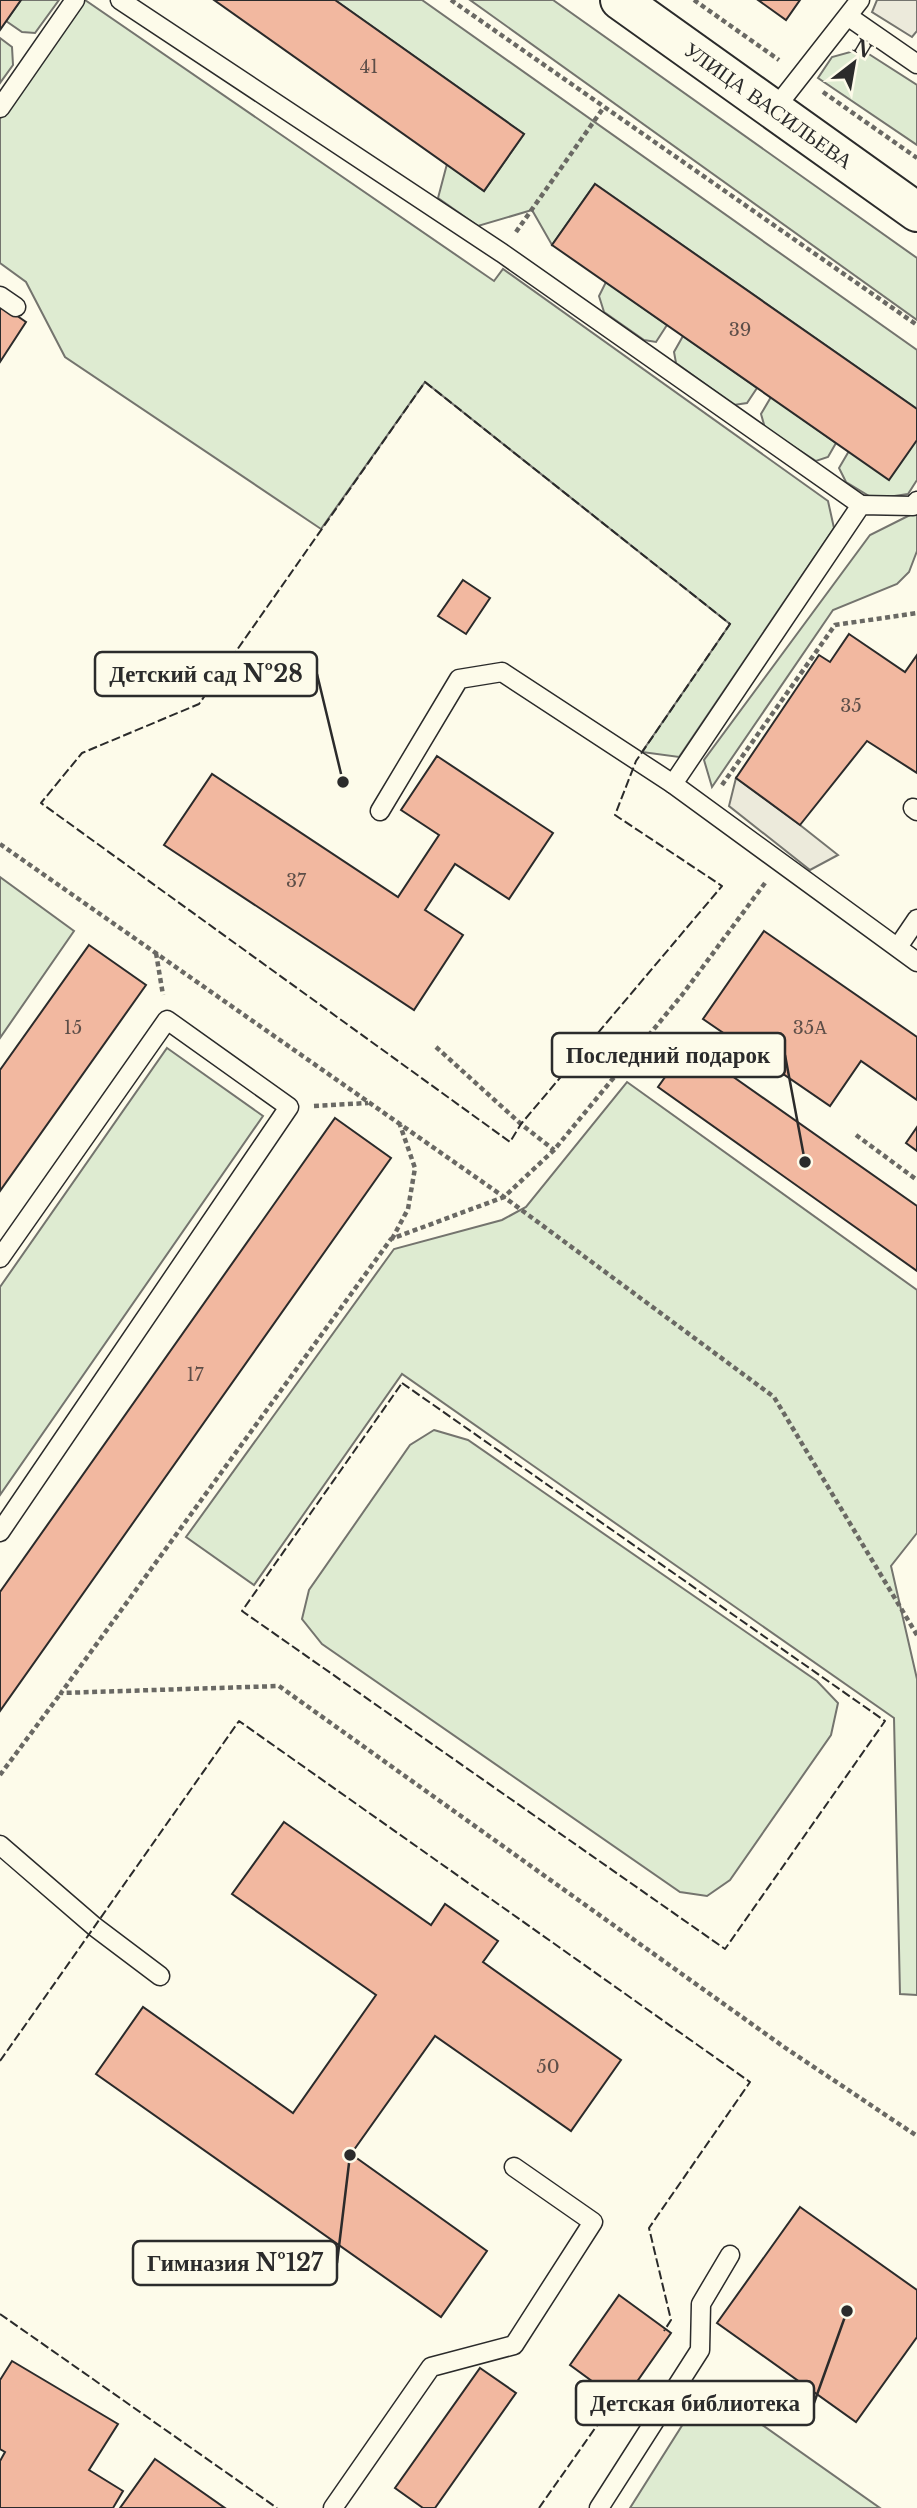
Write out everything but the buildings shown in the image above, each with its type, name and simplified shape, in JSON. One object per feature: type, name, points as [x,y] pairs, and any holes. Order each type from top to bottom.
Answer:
[{"type":"street","name":"УЛИЦА ВАСИЛЬЕВА","points":[[620,0],[917,212]]},
{"type":"lane","points":[[0,108],[75,0]]},
{"type":"lane","points":[[120,0],[502,253],[861,505],[913,506],[917,501]]},
{"type":"lane","points":[[774,111],[860,0]]},
{"type":"lane","points":[[849,17],[917,64]]},
{"type":"lane","points":[[0,296],[16,307]]},
{"type":"lane","points":[[673,783],[861,505]]},
{"type":"lane","points":[[380,811],[459,679],[502,672],[673,783],[917,961]]},
{"type":"lane","points":[[898,947],[917,919]]},
{"type":"lane","points":[[0,1258],[167,1020],[289,1107],[0,1532]]},
{"type":"lane","points":[[0,1845],[95,1927],[160,1976]]},
{"type":"lane","points":[[333,2508],[431,2367],[514,2345],[593,2222],[514,2167]]},
{"type":"lane","points":[[599,2508],[700,2350],[701,2304],[730,2255]]},
{"type":"path","points":[[451,0],[917,325]]},
{"type":"path","points":[[502,253],[604,107]]},
{"type":"path","points":[[706,808],[835,625],[917,613]]},
{"type":"path","points":[[0,844],[504,1197],[774,1397],[917,1635]]},
{"type":"path","points":[[391,1240],[504,1197],[554,1150],[682,995],[746,908]]},
{"type":"path","points":[[156,953],[167,1020]]},
{"type":"path","points":[[436,1047],[521,1124],[554,1150]]},
{"type":"path","points":[[289,1107],[370,1103]]},
{"type":"path","points":[[0,1775],[391,1240],[408,1209],[415,1168],[399,1123]]},
{"type":"path","points":[[856,1135],[917,1181]]},
{"type":"path","points":[[61,1693],[279,1686],[784,2047],[917,2136]]},
{"type":"green space","points":[[21,0],[59,0],[35,33],[22,32],[6,21]]},
{"type":"green space","points":[[79,0],[85,0],[494,281],[503,269],[828,501],[834,528],[679,757],[642,752],[730,624],[425,382],[321,529],[65,357],[26,282],[0,263],[0,114]]},
{"type":"green space","points":[[335,0],[422,0],[917,350],[917,409],[595,184],[552,245],[532,210],[478,226],[438,198],[447,164],[484,191],[524,134]]},
{"type":"green space","points":[[470,0],[553,0],[917,258],[917,320]]},
{"type":"green space","points":[[0,38],[12,47],[13,65],[0,83]]},
{"type":"green space","points":[[861,49],[917,85],[917,145],[818,78],[832,57]]},
{"type":"green space","points":[[606,282],[667,325],[656,342],[644,340],[604,312],[599,296]]},
{"type":"green space","points":[[683,336],[757,388],[747,403],[734,405],[676,363],[674,352]]},
{"type":"green space","points":[[771,397],[836,443],[828,457],[816,461],[765,428],[761,414]]},
{"type":"green space","points":[[917,440],[917,480],[908,494],[874,499],[846,482],[839,468],[849,451]]},
{"type":"green space","points":[[914,513],[917,515],[917,551],[909,572],[897,584],[833,610],[712,787],[704,760],[870,535]]},
{"type":"green space","points":[[0,877],[74,931],[0,1038]]},
{"type":"green space","points":[[167,1048],[263,1116],[0,1495],[0,1287]]},
{"type":"green space","points":[[627,1082],[917,1290],[917,1533],[891,1566],[917,1679],[917,1995],[900,1994],[894,1718],[402,1374],[254,1585],[186,1537],[394,1249],[502,1220],[526,1207]]},
{"type":"green space","points":[[434,1430],[468,1440],[817,1681],[838,1703],[831,1735],[730,1880],[707,1896],[680,1892],[322,1644],[302,1619],[309,1590],[410,1445]]},
{"type":"green space","points":[[707,2386],[880,2508],[630,2508]]},
{"type":"shaded area","points":[[877,0],[917,0],[917,31],[912,37],[872,12]]},
{"type":"shaded area","points":[[736,778],[838,855],[810,870],[729,806]]},
{"type":"fence","points":[[425,382],[730,624],[636,761],[615,815],[722,886],[521,1124],[510,1142],[41,803],[82,753],[199,704],[425,382]]},
{"type":"fence","points":[[402,1383],[885,1721],[725,1949],[242,1611],[402,1383]]},
{"type":"fence","points":[[0,2061],[239,1721],[750,2082],[649,2228],[671,2320],[664,2331]]},
{"type":"fence","points":[[0,2314],[277,2508]]},
{"type":"fence","points":[[539,2508],[617,2397]]},
{"type":"place","name":"Детский сад №28","points":[[343,782]]},
{"type":"place","name":"Последний подарок","points":[[805,1162]]},
{"type":"place","name":"Гимназия №127","points":[[350,2155]]},
{"type":"place","name":"Детская библиотека","points":[[847,2311]]}]
